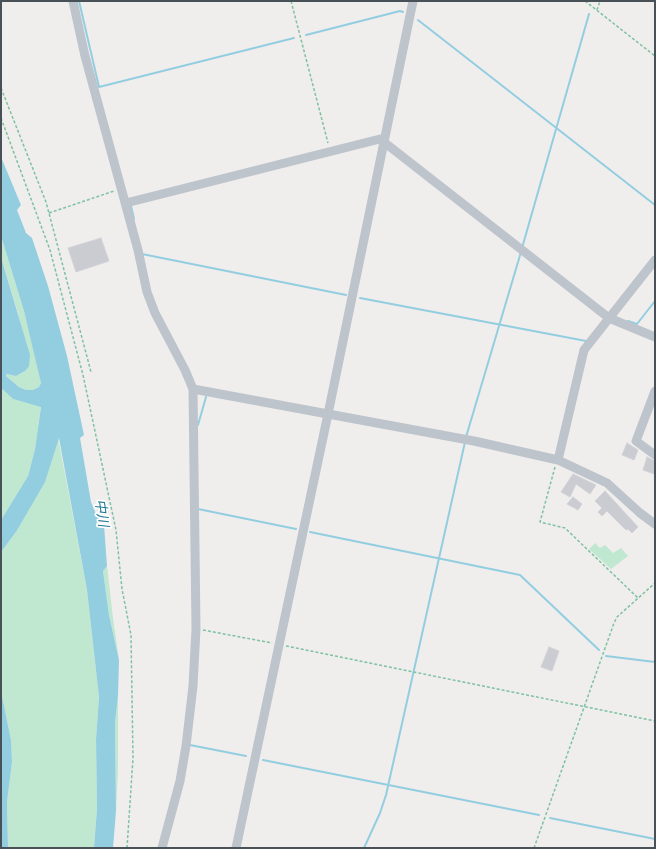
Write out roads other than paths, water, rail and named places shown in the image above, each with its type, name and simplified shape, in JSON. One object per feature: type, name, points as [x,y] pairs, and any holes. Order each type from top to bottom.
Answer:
[{"type":"street","points":[[73,1],[85,56],[126,202],[147,292],[155,313],[185,370],[192,389],[196,629],[193,686],[180,781],[162,848]]},
{"type":"street","points":[[236,848],[280,645],[413,1]]},
{"type":"street","points":[[126,202],[380,139],[609,318],[655,337]]},
{"type":"street","points":[[558,460],[584,350],[655,260]]},
{"type":"street","points":[[192,389],[466,439],[558,460],[607,483],[640,513],[655,524]]},
{"type":"street","points":[[655,390],[636,441],[655,455]]},
{"type":"water","points":[[1,157],[21,205],[17,210],[26,233],[32,238],[48,286],[67,356],[84,435],[80,438],[91,502],[96,514],[104,525],[107,566],[103,571],[109,615],[119,660],[118,696],[115,723],[116,811],[113,848],[94,848],[97,809],[96,739],[99,697],[87,590],[59,438],[45,482],[16,532],[1,552],[1,520],[28,476],[35,449],[41,407],[13,399],[1,388],[1,257],[30,355],[29,366],[25,371],[16,376],[7,374],[6,376],[19,387],[26,390],[33,390],[39,387],[41,383],[24,311],[1,236]]},
{"type":"water","points":[[1,691],[11,740],[12,762],[7,802],[8,848],[1,848]]},
{"type":"waterway","points":[[79,1],[99,87],[294,38]]},
{"type":"waterway","points":[[306,35],[400,11],[403,12]]},
{"type":"waterway","points":[[522,248],[589,14]]},
{"type":"waterway","points":[[418,20],[655,205]]},
{"type":"waterway","points":[[131,206],[134,219]]},
{"type":"waterway","points":[[466,437],[521,252]]},
{"type":"waterway","points":[[142,254],[346,295]]},
{"type":"waterway","points":[[360,298],[586,341]]},
{"type":"waterway","points":[[628,321],[637,324],[655,301]]},
{"type":"waterway","points":[[198,425],[206,397]]},
{"type":"waterway","points":[[364,848],[380,813],[386,795],[465,442]]},
{"type":"waterway","points":[[198,507],[198,509],[296,529]]},
{"type":"waterway","points":[[310,532],[520,575],[599,650]]},
{"type":"waterway","points":[[606,656],[655,662]]},
{"type":"waterway","points":[[190,745],[246,756]]},
{"type":"waterway","points":[[263,760],[539,815]]},
{"type":"waterway","points":[[550,818],[655,839]]},
{"type":"water label","name":"中川","points":[[101,513]]}]
